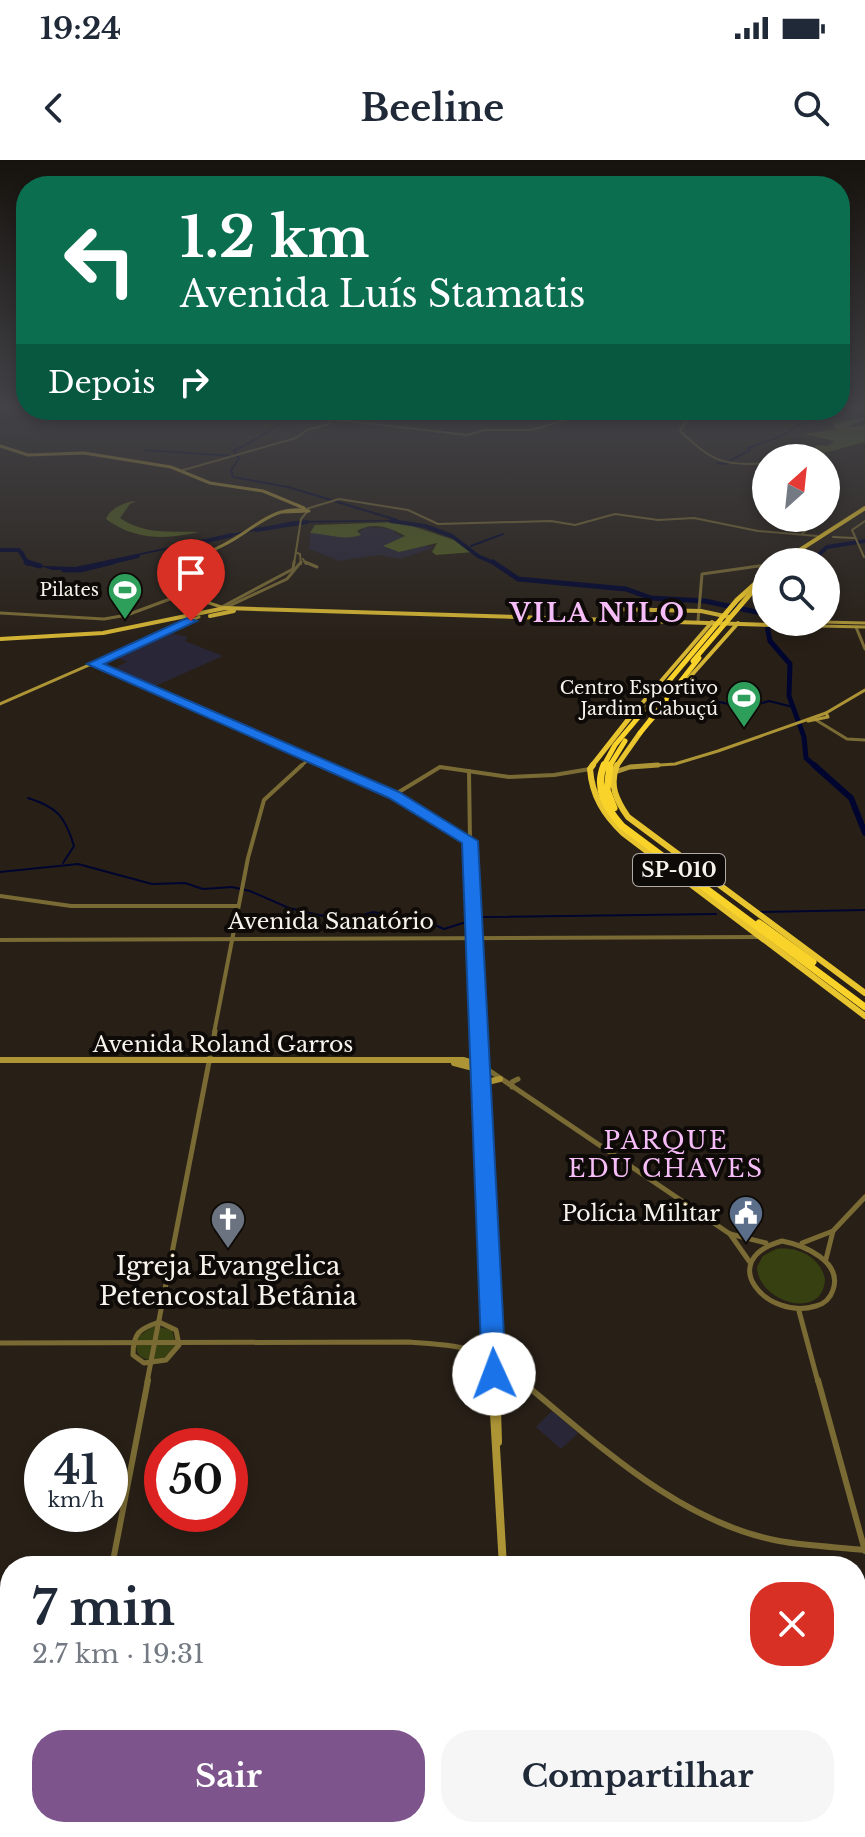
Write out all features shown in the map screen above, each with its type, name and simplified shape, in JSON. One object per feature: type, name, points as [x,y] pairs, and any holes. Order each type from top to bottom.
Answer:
[{"type":"highway","points":[[811,548],[865,510]]},
{"type":"highway","points":[[804,548],[865,510]]},
{"type":"highway","name":"SP-010","points":[[752,589],[702,640],[604,759],[598,780],[608,809],[634,836],[865,1007]]},
{"type":"highway","points":[[614,772],[619,760],[702,640]]},
{"type":"highway","name":"SP-010","points":[[702,640],[617,752],[605,775],[608,797],[617,814],[642,837],[865,1000]]},
{"type":"highway","points":[[631,716],[684,663]]},
{"type":"highway","name":"SP-010","points":[[631,716],[590,769],[597,803],[618,830],[865,1016]]},
{"type":"highway","name":"SP-010","points":[[614,772],[613,788],[617,801],[642,829],[865,993]]},
{"type":"main road","points":[[231,486],[261,491],[304,513]]},
{"type":"main road","points":[[179,594],[186,563],[244,532],[259,520],[295,508]]},
{"type":"main road","points":[[179,594],[216,612]]},
{"type":"main road","points":[[179,594],[216,612]]},
{"type":"main road","points":[[0,704],[199,617],[216,612],[255,609]]},
{"type":"main road","points":[[178,620],[216,612],[255,609],[698,621],[724,625],[731,632]]},
{"type":"main road","points":[[607,617],[608,609],[698,611],[752,620]]},
{"type":"main road","name":"SP-010","points":[[631,716],[702,640],[711,623],[721,615]]},
{"type":"main road","points":[[0,639],[72,637],[199,617]]},
{"type":"main road","points":[[698,621],[702,640]]},
{"type":"main road","points":[[711,623],[752,622]]},
{"type":"main road","points":[[640,733],[738,623]]},
{"type":"main road","points":[[840,623],[865,625]]},
{"type":"main road","points":[[840,627],[865,625]]},
{"type":"main road","points":[[94,664],[394,795],[470,841],[494,1358],[494,1434],[502,1556]]},
{"type":"main road","points":[[614,772],[630,767],[675,764],[824,716],[865,690]]},
{"type":"main road","points":[[619,760],[620,764],[630,767]]},
{"type":"main road","name":"Avenida Roland Garros","points":[[0,1060],[463,1060],[481,1065]]},
{"type":"main road","name":"Avenida Roland Garros","points":[[445,1061],[481,1065]]},
{"type":"main road","points":[[482,1084],[491,1078],[500,1079]]},
{"type":"street","points":[[216,612],[288,574],[295,566],[304,513],[331,500],[408,510],[438,524],[551,521],[575,525],[611,514],[658,520],[694,518],[758,531],[817,536]]},
{"type":"street","points":[[865,521],[852,530],[865,557]]},
{"type":"street","points":[[833,537],[857,542]]},
{"type":"street","points":[[297,553],[307,565],[317,567]]},
{"type":"street","points":[[216,612],[292,576],[300,567],[301,559]]},
{"type":"street","points":[[698,621],[702,574],[752,567]]},
{"type":"street","points":[[0,613],[96,619],[123,616],[179,594]]},
{"type":"street","points":[[856,627],[865,649]]},
{"type":"street","points":[[824,716],[826,726]]},
{"type":"street","points":[[816,718],[847,739],[865,740]]},
{"type":"street","points":[[114,1556],[241,888],[264,800],[310,758]]},
{"type":"street","points":[[394,795],[440,767],[519,777],[590,769]]},
{"type":"street","points":[[469,771],[470,841]]},
{"type":"street","points":[[575,772],[585,774],[590,779]]},
{"type":"street","points":[[0,896],[71,906],[238,906]]},
{"type":"street","name":"Avenida Sanatório","points":[[0,940],[759,937]]},
{"type":"street","name":"Avenida Roland Garros","points":[[481,1065],[730,1234]]},
{"type":"street","points":[[512,1087],[512,1082],[518,1079]]},
{"type":"street","points":[[800,1244],[833,1231],[865,1197]]},
{"type":"street","points":[[825,1261],[833,1231]]},
{"type":"street","points":[[730,1234],[768,1243],[782,1241],[800,1244],[825,1261],[833,1275],[834,1291],[824,1304],[799,1311],[782,1307],[763,1296],[751,1281],[749,1261],[730,1234]]},
{"type":"street","points":[[749,1261],[768,1243]]},
{"type":"street","points":[[0,1343],[409,1342],[458,1346],[494,1358],[617,1459],[685,1506],[730,1526],[778,1541],[865,1551],[799,1311]]},
{"type":"street","points":[[131,1343],[141,1328],[159,1322],[176,1330],[180,1343]]},
{"type":"street","points":[[131,1343],[136,1358],[151,1364],[167,1360],[180,1343]]},
{"type":"shaded area","points":[[365,527],[392,529],[396,534],[433,548],[400,559],[378,555],[339,561],[309,549],[311,533],[328,531],[345,537],[359,533]]},
{"type":"shaded area","points":[[169,633],[188,637],[185,641],[223,656],[153,687],[112,669],[127,662],[115,657]]},
{"type":"shaded area","points":[[552,1411],[578,1433],[561,1449],[536,1427]]},
{"type":"green space","points":[[136,501],[120,518],[149,530],[199,532],[151,536],[128,531],[106,519],[118,506]]},
{"type":"green space","points":[[400,522],[457,541],[474,552],[436,555],[432,552],[437,543],[399,552],[383,546],[405,536],[382,527],[369,526],[357,531],[361,535],[349,537],[310,533],[315,525]]},
{"type":"green space","points":[[776,1249],[800,1251],[818,1265],[825,1279],[822,1292],[814,1300],[791,1302],[778,1298],[768,1290],[760,1279],[757,1267],[763,1256]]},
{"type":"green space","points":[[154,1326],[172,1330],[176,1345],[162,1360],[145,1359],[137,1350],[137,1337]]},
{"type":"water","points":[[293,521],[400,521],[291,523],[70,570],[52,570],[23,560],[22,553],[0,549],[23,551],[27,559],[44,566],[75,567]]},
{"type":"waterway","points":[[284,486],[397,520]]},
{"type":"waterway","points":[[391,521],[425,526],[452,536],[478,556],[496,564]]},
{"type":"waterway","points":[[256,530],[307,522]]},
{"type":"waterway","points":[[471,546],[503,534]]},
{"type":"waterway","points":[[193,544],[232,535]]},
{"type":"waterway","points":[[826,548],[865,541]]},
{"type":"waterway","points":[[0,550],[19,550],[27,562]]},
{"type":"waterway","points":[[104,564],[138,556]]},
{"type":"waterway","points":[[27,562],[40,566]]},
{"type":"waterway","points":[[64,570],[80,570],[113,562]]},
{"type":"waterway","points":[[496,564],[518,579],[626,589],[651,598],[705,601],[752,611]]},
{"type":"waterway","points":[[769,636],[790,664],[789,696],[804,737],[806,758],[816,767]]},
{"type":"waterway","points":[[715,701],[746,708],[769,701],[793,707]]},
{"type":"waterway","points":[[814,765],[851,798],[865,833]]},
{"type":"waterway","points":[[28,798],[53,809],[67,827],[74,846],[63,863]]},
{"type":"waterway","points":[[0,872],[78,864],[152,884],[185,883],[203,889],[232,887],[250,891],[289,908],[332,918],[350,919],[373,912],[428,922],[444,929],[482,917],[716,914]]},
{"type":"waterway","points":[[760,912],[865,910]]},
{"type":"place","name":"Pilates","points":[[125,621]]},
{"type":"place","name":"Centro Esportivo Jardim Cabuçú","points":[[744,729]]},
{"type":"place","name":"Polícia Militar","points":[[746,1244]]},
{"type":"place","name":"Igreja Evangelica Petencostal Betânia","points":[[228,1250]]},
{"type":"district","name":"VILA NILO","points":[[598,613]]},
{"type":"district","name":"PARQUE EDU CHAVES","points":[[666,1154]]},
{"type":"route","points":[[191,621],[94,664],[394,795],[470,841],[494,1374]]}]
